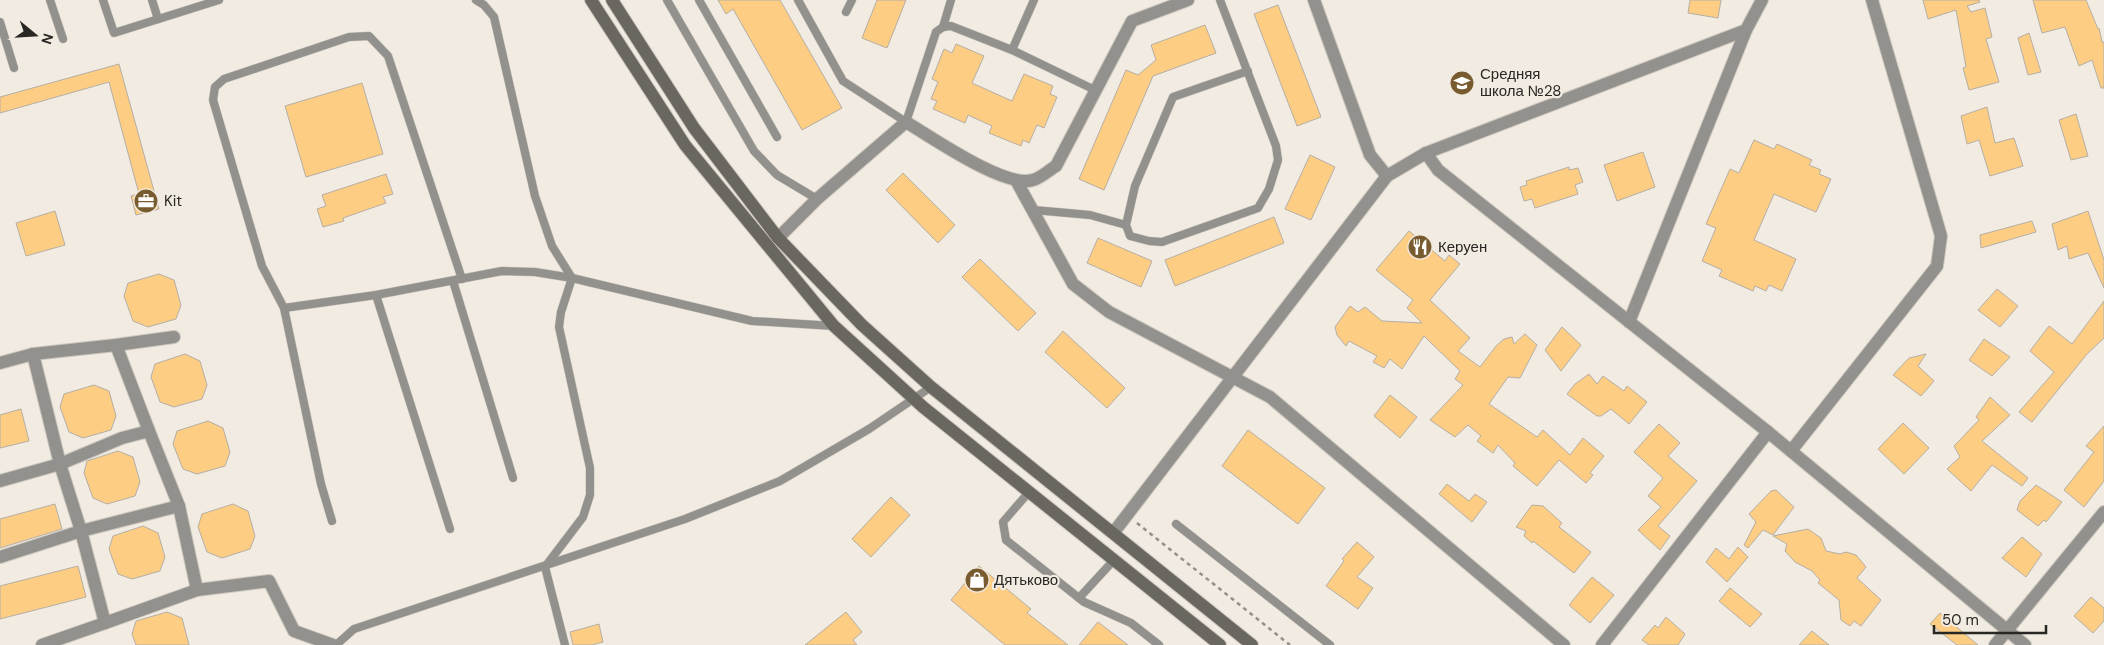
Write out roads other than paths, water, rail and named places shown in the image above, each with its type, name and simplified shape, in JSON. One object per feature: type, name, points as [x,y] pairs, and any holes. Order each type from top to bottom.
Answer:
[{"type":"main road","points":[[592,0],[685,145],[774,242],[931,387],[1114,532],[1252,645]]},
{"type":"main road","points":[[612,0],[694,128],[834,326],[923,407],[1220,645]]},
{"type":"main road","points":[[1102,550],[1114,532]]},
{"type":"street","points":[[774,242],[817,199],[906,122],[996,175],[1017,182],[1033,180],[1056,166],[1132,21],[1188,0]]},
{"type":"street","points":[[1314,0],[1370,155],[1387,176]]},
{"type":"street","points":[[1630,322],[1746,30],[1762,0]]},
{"type":"street","points":[[1790,451],[1937,266],[1941,236],[1872,0]]},
{"type":"street","points":[[1114,532],[1387,176],[1426,153],[1746,30]]},
{"type":"street","points":[[1426,153],[1438,170],[1768,432],[2025,645]]},
{"type":"street","points":[[1017,182],[1073,284],[1109,312],[1270,397],[1564,645]]},
{"type":"street","points":[[0,363],[33,354],[174,337]]},
{"type":"street","points":[[116,345],[179,506],[197,590]]},
{"type":"street","points":[[33,354],[60,464],[81,531],[105,623]]},
{"type":"street","points":[[0,481],[60,464],[122,438],[149,432]]},
{"type":"street","points":[[1602,645],[1768,432]]},
{"type":"street","points":[[0,557],[81,531],[179,506]]},
{"type":"street","points":[[1995,645],[2104,512]]},
{"type":"street","points":[[42,645],[197,590],[269,580],[294,631],[334,645]]},
{"type":"lane","points":[[50,0],[63,39]]},
{"type":"lane","points":[[103,0],[114,33],[158,19],[198,3],[219,0]]},
{"type":"lane","points":[[152,0],[158,19]]},
{"type":"lane","points":[[476,0],[494,17],[535,196],[552,246],[572,278],[561,312],[559,327],[590,468],[590,495],[583,518],[545,567]]},
{"type":"lane","points":[[667,0],[754,151],[778,175],[817,199]]},
{"type":"lane","points":[[699,0],[777,137]]},
{"type":"lane","points":[[798,0],[843,81],[906,122],[936,32],[942,26],[951,0]]},
{"type":"lane","points":[[846,12],[852,0]]},
{"type":"lane","points":[[1012,50],[1034,0]]},
{"type":"lane","points":[[1220,0],[1248,71],[1276,146],[1278,160],[1268,189],[1258,208],[1162,242],[1130,236],[1126,225],[1135,186],[1173,97],[1248,71]]},
{"type":"lane","points":[[0,22],[14,68]]},
{"type":"lane","points":[[942,26],[951,26],[1012,50],[1097,91]]},
{"type":"lane","points":[[332,521],[321,484],[284,308],[262,266],[212,100],[214,87],[224,79],[349,38],[369,36],[388,56],[462,279]]},
{"type":"lane","points":[[1034,210],[1090,215],[1126,225]]},
{"type":"lane","points":[[284,308],[453,281],[502,271],[536,272],[572,278],[752,320],[834,326]]},
{"type":"lane","points":[[453,281],[513,478]]},
{"type":"lane","points":[[376,294],[450,529]]},
{"type":"lane","points":[[334,645],[354,629],[545,567],[684,519],[780,481],[869,429],[931,387]]},
{"type":"lane","points":[[1029,492],[1003,522],[1006,540],[1084,602],[1131,623],[1159,645]]},
{"type":"lane","points":[[1176,524],[1330,645]]},
{"type":"lane","points":[[1080,598],[1114,560]]},
{"type":"lane","points":[[545,567],[565,645]]},
{"type":"place","name":"Средняя школа №28","points":[[1462,83]]},
{"type":"place","name":"Kit","points":[[146,201]]},
{"type":"place","name":"Керуен","points":[[1420,247]]},
{"type":"place","name":"Дятьково","points":[[977,580]]}]
